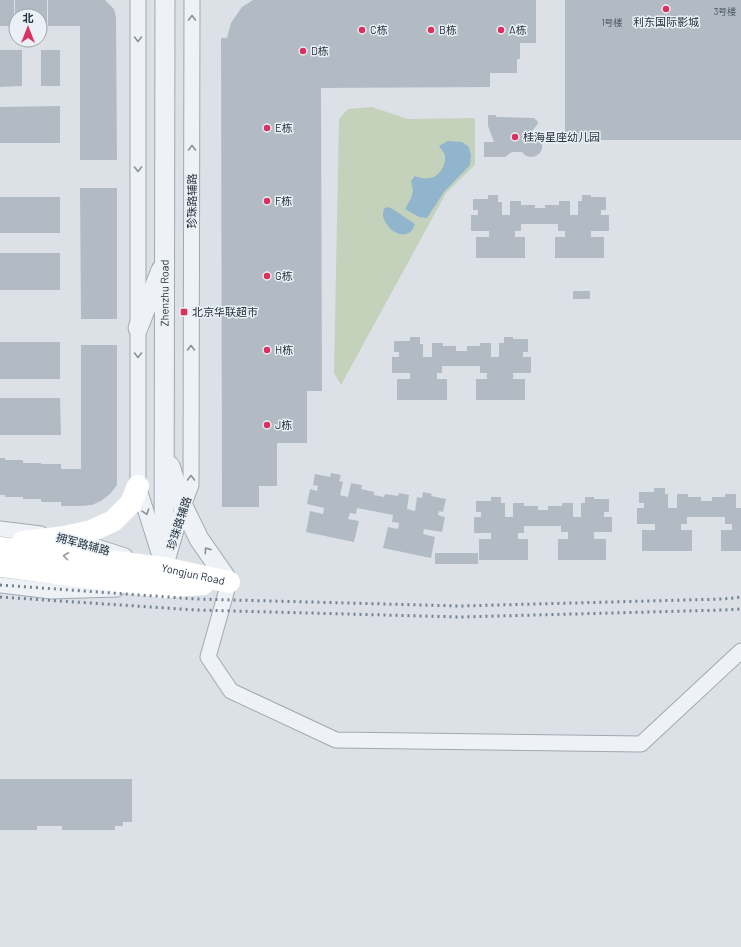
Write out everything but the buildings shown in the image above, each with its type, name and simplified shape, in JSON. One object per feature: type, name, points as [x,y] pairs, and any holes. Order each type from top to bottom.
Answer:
[{"type":"main road","points":[[0,546],[65,537],[91,531],[113,521],[131,503],[138,486]]},
{"type":"main road","name":"Yongjun Road","points":[[0,546],[164,578]]},
{"type":"main road","name":"Yongjun Road","points":[[0,566],[229,582]]},
{"type":"street","name":"珍珠路辅路","points":[[138,0],[138,486],[164,578]]},
{"type":"street","name":"Zhenzhu Road","points":[[164,578],[165,0]]},
{"type":"street","name":"珍珠路辅路","points":[[164,578],[183,506],[191,485],[192,0]]},
{"type":"street","points":[[138,328],[165,261]]},
{"type":"street","points":[[165,448],[183,506],[199,539],[229,582],[208,657],[230,691],[336,740],[641,744],[741,651]]},
{"type":"street","name":"拥军路辅路","points":[[0,529],[65,537],[164,578]]},
{"type":"street","points":[[0,585],[51,591],[164,578]]},
{"type":"green space","points":[[372,107],[408,119],[475,118],[475,165],[446,193],[341,385],[334,373],[339,119],[348,109]]},
{"type":"water","points":[[448,141],[462,142],[469,147],[471,156],[470,165],[444,192],[427,218],[419,217],[405,209],[413,191],[411,181],[415,176],[430,178],[434,177],[440,172],[444,165],[445,157],[439,146]]},
{"type":"water","points":[[386,207],[391,208],[415,224],[414,228],[406,234],[393,231],[384,220],[383,216]]},
{"type":"railway","points":[[0,585],[196,599],[460,606],[724,599],[741,597]]},
{"type":"railway","points":[[0,597],[196,610],[460,617],[741,609]]},
{"type":"place","name":"利东国际影城","points":[[666,9]]},
{"type":"place","name":"C栋","points":[[362,30]]},
{"type":"place","name":"B栋","points":[[431,30]]},
{"type":"place","name":"A栋","points":[[501,30]]},
{"type":"place","name":"D栋","points":[[303,51]]},
{"type":"place","name":"E栋","points":[[267,128]]},
{"type":"place","name":"桂海星座幼儿园","points":[[515,137]]},
{"type":"place","name":"F栋","points":[[267,201]]},
{"type":"place","name":"G栋","points":[[267,276]]},
{"type":"place","name":"北京华联超巿","points":[[184,312]]},
{"type":"place","name":"H栋","points":[[267,350]]},
{"type":"place","name":"J栋","points":[[267,425]]}]
